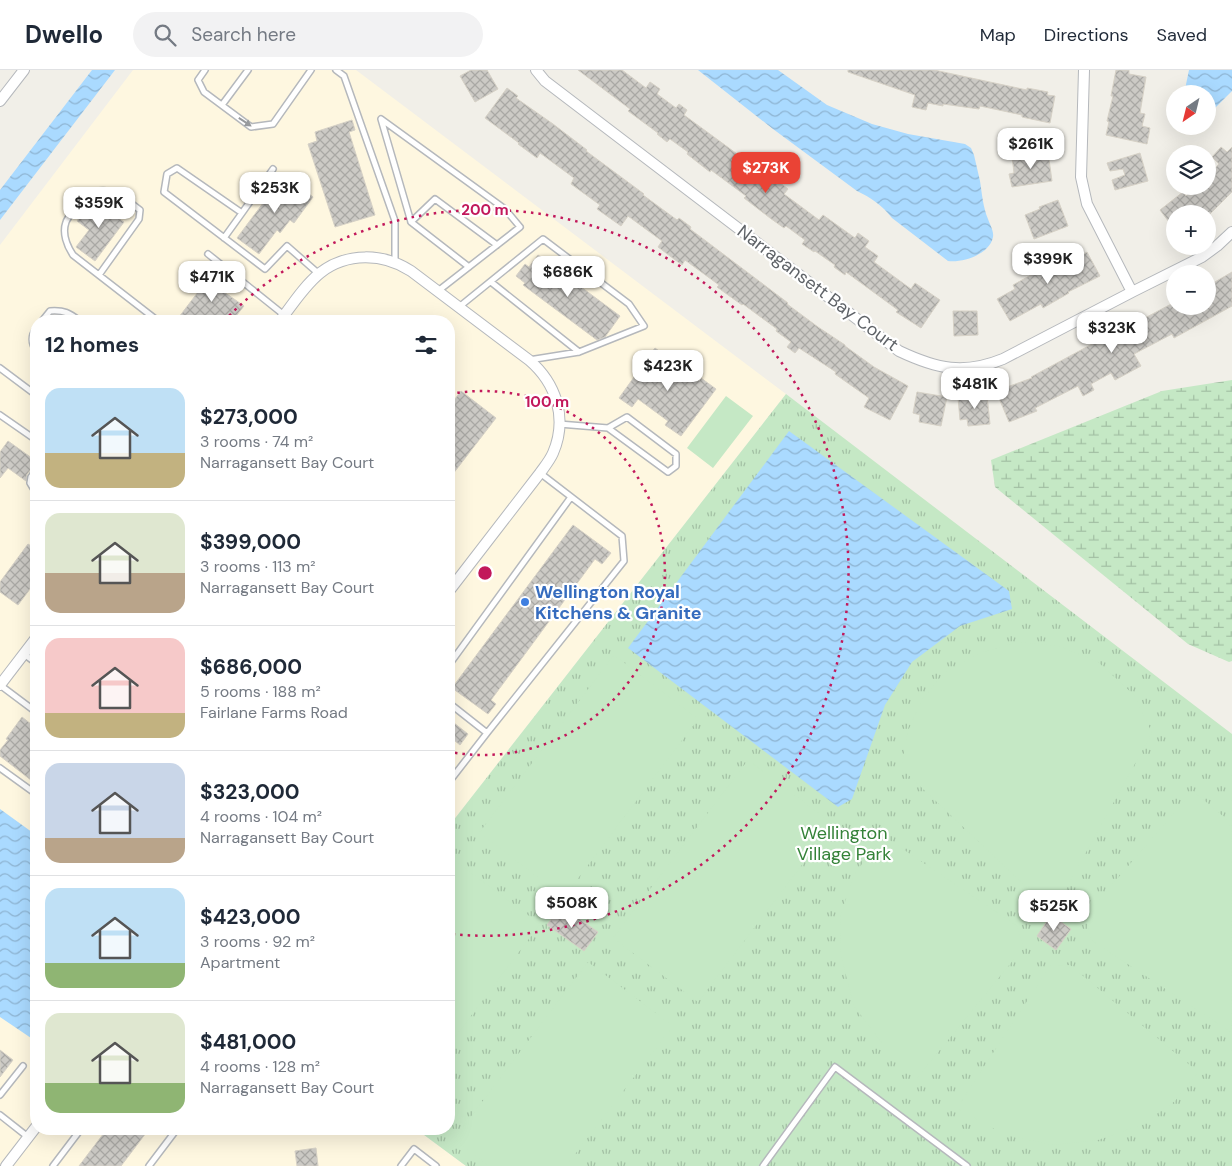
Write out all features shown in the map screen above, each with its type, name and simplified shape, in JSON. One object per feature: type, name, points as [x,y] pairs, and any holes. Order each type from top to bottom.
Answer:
[{"type":"street","points":[[0,101],[24,70]]},
{"type":"street","name":"Narragansett Bay Court","points":[[536,70],[545,81],[900,351],[938,366],[955,369],[971,368],[988,365],[1004,359],[1202,257],[1232,232]]},
{"type":"street","points":[[1084,70],[1081,177],[1084,195],[1086,204],[1132,292]]},
{"type":"street","points":[[284,315],[319,274],[335,264],[358,258],[377,258],[395,262],[411,271],[529,360],[542,373],[552,388],[558,406],[559,424],[559,434],[554,451],[549,461],[455,583]]},
{"type":"street","points":[[0,685],[30,646]]},
{"type":"street","points":[[6,1166],[29,1137]]},
{"type":"lane","points":[[205,70],[198,80],[204,92],[251,128],[273,124],[311,70]]},
{"type":"lane","points":[[222,105],[248,70]]},
{"type":"lane","points":[[336,70],[344,76],[395,221],[395,262]]},
{"type":"lane","points":[[438,291],[469,267],[520,227],[505,209],[381,118],[411,222],[469,267]]},
{"type":"lane","points":[[242,213],[177,168],[167,174],[164,192],[265,269],[287,246],[319,274]]},
{"type":"lane","points":[[224,238],[273,170]]},
{"type":"lane","points":[[99,275],[138,219],[140,210],[121,196],[107,191],[94,192],[83,196],[66,222],[67,246],[73,255],[150,315]]},
{"type":"lane","points":[[411,222],[435,199],[497,245]]},
{"type":"lane","points":[[460,307],[543,238],[629,304],[644,326],[579,352],[529,360]]},
{"type":"lane","points":[[208,254],[279,315]]},
{"type":"lane","points":[[491,282],[579,352]]},
{"type":"lane","points":[[47,315],[50,311],[59,311],[72,315]]},
{"type":"lane","points":[[0,368],[30,390]]},
{"type":"lane","points":[[0,415],[30,436]]},
{"type":"lane","points":[[559,424],[608,428],[668,472],[676,466],[676,454],[626,418],[608,428]]},
{"type":"lane","points":[[455,774],[624,561],[622,536],[540,473]]},
{"type":"lane","points":[[455,657],[571,497]]},
{"type":"lane","points":[[24,654],[30,658]]},
{"type":"lane","points":[[0,685],[30,708]]},
{"type":"lane","points":[[455,708],[487,733]]},
{"type":"lane","points":[[0,768],[30,790]]},
{"type":"lane","points":[[0,1095],[24,1066]]},
{"type":"lane","points":[[763,1166],[835,1068],[967,1166]]},
{"type":"lane","points":[[0,1115],[29,1137]]},
{"type":"lane","points":[[53,1166],[76,1135]]},
{"type":"lane","points":[[149,1166],[172,1135]]},
{"type":"lane","points":[[401,1166],[414,1149],[436,1166]]},
{"type":"shaded area","points":[[133,70],[356,70],[786,394],[455,818],[455,315],[30,315],[30,1135],[424,1135],[466,1166],[0,1166],[0,245]]},
{"type":"green space","points":[[1232,380],[1232,661],[1229,662],[1188,644],[995,487],[991,460],[1162,391]]},
{"type":"green space","name":"Wellington Village Park","points":[[786,394],[1232,734],[1232,1166],[466,1166],[424,1135],[455,1135],[455,818]]},
{"type":"green space","points":[[726,396],[753,416],[713,468],[687,448]]},
{"type":"green space","points":[[1018,642],[1059,646],[1098,662],[1134,695],[1152,733],[1064,892],[1037,897],[901,768],[908,731],[921,701],[944,673],[980,653]]},
{"type":"green space","points":[[614,655],[698,719],[564,897],[479,833]]},
{"type":"green space","points":[[748,760],[833,824],[698,1002],[613,938]]},
{"type":"green space","points":[[1193,791],[1224,817],[1232,828],[1231,1032],[1091,940],[1085,916]]},
{"type":"green space","points":[[882,835],[1017,926],[1024,947],[917,1078],[882,1043],[854,1006],[841,956],[840,918],[853,877]]},
{"type":"green space","points":[[455,861],[540,924],[455,1037]]},
{"type":"green space","points":[[588,962],[673,1026],[566,1166],[489,1166],[454,1139]]},
{"type":"green space","points":[[1070,965],[1198,1072],[1175,1101],[1141,1125],[1098,1140],[1053,1145],[1005,1135],[957,1108],[1050,966]]},
{"type":"water","points":[[92,70],[115,70],[0,220],[0,190]]},
{"type":"water","points":[[698,70],[778,70],[827,105],[872,124],[908,134],[965,144],[971,148],[974,155],[985,210],[993,232],[991,243],[981,253],[968,259],[948,261],[892,218],[876,202],[857,191],[773,129]]},
{"type":"water","points":[[1189,70],[1232,70],[1232,91],[1216,107],[1216,85],[1186,85]]},
{"type":"water","points":[[789,431],[1009,591],[1012,609],[960,626],[912,662],[885,705],[852,799],[838,807],[628,648]]},
{"type":"water","points":[[0,809],[30,831],[30,1037],[0,1017]]},
{"type":"building","points":[[471,70],[487,70],[498,89],[475,102],[460,76]]},
{"type":"building","points":[[578,70],[622,70],[646,88],[650,82],[660,89],[657,94],[676,108],[679,104],[687,110],[684,115],[763,173],[769,166],[780,174],[775,179],[788,189],[784,194],[819,220],[823,215],[855,238],[858,233],[869,241],[865,247],[878,256],[874,262],[911,289],[915,283],[940,300],[921,328],[896,312],[898,310],[846,272],[845,275],[834,267],[835,265],[802,244],[805,240],[786,226],[784,228],[770,218],[744,198],[746,196],[711,170],[710,172],[670,139],[667,142],[628,111],[630,109]]},
{"type":"building","points":[[848,70],[934,70],[1027,90],[1027,88],[1048,92],[1047,95],[1055,96],[1050,123],[980,106],[979,109],[928,103],[926,110],[912,107],[915,95],[848,72]]},
{"type":"building","points":[[1116,70],[1129,70],[1129,74],[1146,77],[1140,113],[1145,114],[1142,126],[1150,128],[1147,144],[1106,135]]},
{"type":"building","points":[[507,88],[518,96],[516,98],[553,124],[643,195],[677,220],[679,218],[691,227],[690,229],[787,304],[874,367],[908,386],[890,420],[864,407],[869,398],[835,374],[836,372],[799,348],[795,353],[787,347],[791,342],[776,331],[777,329],[717,287],[719,285],[685,260],[682,265],[658,247],[662,241],[628,216],[621,226],[597,209],[600,205],[571,184],[574,178],[540,153],[537,158],[485,118]]},
{"type":"building","points":[[352,120],[355,130],[349,132],[375,215],[335,227],[308,144],[317,141],[315,132]]},
{"type":"building","points":[[1221,147],[1227,152],[1232,147],[1232,192],[1216,208],[1216,205],[1166,205],[1179,195],[1216,195],[1216,167],[1219,164],[1216,161],[1216,153]]},
{"type":"building","points":[[1048,152],[1052,181],[1012,187],[1009,174],[1014,173],[1012,157]]},
{"type":"building","points":[[1140,153],[1148,181],[1115,190],[1112,180],[1125,175],[1123,169],[1110,171],[1107,163]]},
{"type":"building","points":[[284,175],[313,197],[294,223],[290,220],[280,233],[277,230],[259,254],[237,238]]},
{"type":"building","points":[[1058,200],[1068,226],[1034,239],[1025,215]]},
{"type":"building","points":[[109,202],[122,212],[118,218],[124,222],[95,261],[76,247],[89,230],[77,221],[89,205],[101,214]]},
{"type":"building","points":[[1166,205],[1166,218],[1160,210]]},
{"type":"building","points":[[1087,252],[1100,276],[1068,292],[1043,308],[1041,304],[1010,321],[997,299],[1015,289],[1013,285],[1042,269],[1039,263],[1049,257],[1056,269]]},
{"type":"building","points":[[538,255],[620,316],[605,337],[597,340],[523,285],[525,283],[516,276],[525,264],[529,267]]},
{"type":"building","points":[[214,271],[230,283],[224,292],[244,306],[237,315],[181,315]]},
{"type":"building","points":[[1232,272],[1232,306],[1216,315],[1216,281]]},
{"type":"building","points":[[1166,307],[1166,315],[1216,315],[1174,338],[1172,334],[1134,354],[1141,366],[1115,380],[1111,373],[1091,384],[1094,390],[1083,396],[1078,386],[1035,408],[1037,411],[1009,422],[996,391],[1032,378],[1107,336],[1109,340],[1129,329],[1128,327]]},
{"type":"building","points":[[953,311],[977,311],[978,335],[954,336]]},
{"type":"building","points":[[655,348],[699,381],[701,378],[716,389],[681,436],[665,425],[668,421],[638,399],[632,407],[619,398]]},
{"type":"building","points":[[461,391],[496,418],[455,471],[455,399]]},
{"type":"building","points":[[917,392],[947,397],[941,426],[919,422],[920,415],[913,413]]},
{"type":"building","points":[[987,395],[990,424],[968,426],[967,419],[960,420],[958,398]]},
{"type":"building","points":[[8,441],[30,457],[30,470],[27,474],[26,481],[8,468],[0,478],[0,452]]},
{"type":"building","points":[[573,525],[611,553],[602,564],[595,559],[491,700],[496,704],[488,714],[455,690],[455,684]]},
{"type":"building","points":[[28,544],[30,545],[30,589],[18,605],[0,592],[0,582]]},
{"type":"building","points":[[22,717],[30,723],[30,779],[0,756],[0,750],[8,740],[6,739]]},
{"type":"building","points":[[455,724],[468,734],[460,745],[455,741]]},
{"type":"building","points":[[561,906],[598,932],[584,951],[547,925]]},
{"type":"building","points":[[1051,915],[1071,929],[1056,950],[1037,936]]},
{"type":"building","points":[[0,1050],[13,1060],[0,1077]]},
{"type":"building","points":[[102,1135],[144,1135],[121,1166],[79,1166]]},
{"type":"building","points":[[316,1148],[318,1166],[297,1166],[295,1151]]},
{"type":"place","name":"Wellington Royal Kitchens & Granite","points":[[525,602]]}]
